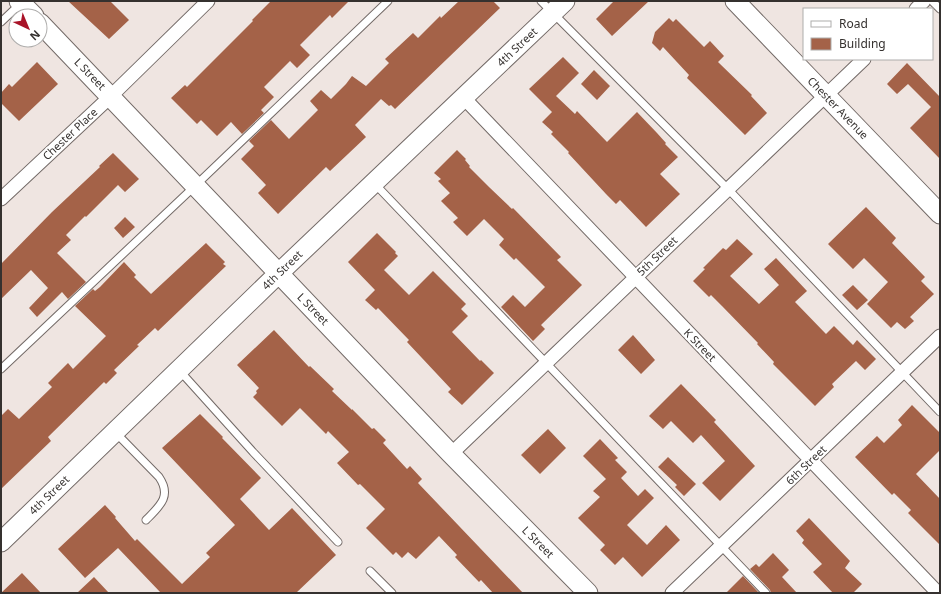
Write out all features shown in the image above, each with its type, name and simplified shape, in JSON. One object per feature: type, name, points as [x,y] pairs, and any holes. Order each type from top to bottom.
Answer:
[{"type":"street","name":"Chester Place","points":[[1,199],[111,96],[208,1]]},
{"type":"street","name":"Chester Avenue","points":[[736,1],[940,214]]},
{"type":"street","name":"4th Street","points":[[1,542],[463,97],[553,5]]},
{"type":"street","name":"L Street","points":[[48,31],[451,454],[588,593]]},
{"type":"street","name":"5th Street","points":[[451,454],[863,60]]},
{"type":"street","name":"K Street","points":[[463,97],[938,593]]},
{"type":"street","name":"6th Street","points":[[672,593],[940,336]]},
{"type":"lane","points":[[1,369],[388,1]]},
{"type":"lane","points":[[932,1],[940,9]]},
{"type":"lane","points":[[1,22],[24,5]]},
{"type":"lane","points":[[553,5],[940,412]]},
{"type":"lane","points":[[374,182],[766,593]]},
{"type":"lane","points":[[178,370],[338,542]]},
{"type":"lane","points":[[115,432],[159,476],[164,484],[164,496],[161,505],[146,520]]},
{"type":"lane","points":[[370,571],[392,593]]},
{"type":"building","points":[[68,1],[110,1],[129,20],[109,39]]},
{"type":"building","points":[[271,1],[349,1],[332,18],[330,15],[300,45],[310,55],[297,68],[290,61],[264,87],[274,97],[261,110],[264,113],[242,134],[231,122],[217,136],[201,120],[197,124],[171,98],[185,85],[187,87]]},
{"type":"building","points":[[459,1],[493,1],[500,8],[395,109],[381,99],[355,125],[366,137],[330,171],[326,167],[278,214],[258,193],[266,185],[241,159],[254,146],[249,141],[271,120],[289,139],[318,110],[310,101],[321,90],[331,99],[352,76],[366,86],[389,63],[385,59],[413,33],[418,38],[440,16],[441,18]]},
{"type":"building","points":[[614,1],[649,1],[612,36],[596,19]]},
{"type":"building","points":[[669,18],[673,22],[676,19],[704,47],[710,41],[724,56],[718,62],[752,95],[751,96],[767,113],[745,135],[687,78],[689,75],[663,47],[660,51],[652,43],[655,32]]},
{"type":"building","points":[[563,57],[579,73],[556,96],[575,114],[577,111],[607,142],[637,112],[678,157],[660,174],[680,194],[646,227],[620,200],[616,204],[606,194],[551,134],[553,132],[542,122],[552,112],[529,89]]},
{"type":"building","points":[[37,62],[58,84],[19,121],[1,103],[1,93],[9,84],[12,87]]},
{"type":"building","points":[[907,63],[940,97],[940,159],[910,128],[931,107],[908,84],[897,94],[887,84]]},
{"type":"building","points":[[594,70],[610,86],[597,100],[581,84]]},
{"type":"building","points":[[457,150],[466,159],[465,160],[470,166],[469,167],[512,209],[513,208],[561,257],[557,260],[582,285],[541,325],[545,329],[533,341],[501,307],[513,295],[525,307],[545,287],[516,258],[514,260],[499,245],[504,239],[484,219],[467,236],[453,222],[458,218],[441,201],[450,193],[438,181],[441,179],[434,173]]},
{"type":"building","points":[[113,153],[139,179],[125,192],[118,185],[66,235],[71,240],[57,253],[86,282],[68,299],[62,292],[37,317],[29,308],[48,288],[31,270],[1,299],[1,264]]},
{"type":"building","points":[[866,207],[896,238],[892,243],[925,277],[921,281],[934,294],[910,317],[914,321],[905,329],[897,322],[891,328],[867,304],[888,282],[864,258],[853,269],[828,244]]},
{"type":"building","points":[[125,217],[135,227],[123,238],[114,228]]},
{"type":"building","points":[[377,233],[396,252],[395,253],[398,256],[384,270],[409,295],[433,271],[466,304],[461,309],[468,316],[452,332],[494,373],[462,405],[448,392],[451,389],[407,342],[409,340],[378,308],[376,310],[365,300],[375,290],[348,262]]},
{"type":"building","points":[[737,239],[753,254],[730,276],[759,304],[779,285],[764,269],[776,258],[807,291],[795,302],[826,334],[834,326],[853,345],[857,340],[876,359],[865,370],[856,361],[832,384],[834,387],[815,406],[773,364],[774,362],[757,344],[758,343],[722,306],[711,295],[709,297],[693,281],[705,269],[703,268],[723,248],[726,250]]},
{"type":"building","points":[[206,243],[225,262],[223,264],[226,266],[158,331],[155,328],[137,345],[139,346],[114,370],[117,373],[106,384],[104,382],[48,437],[51,441],[1,489],[1,416],[8,409],[19,419],[52,387],[48,383],[68,363],[73,369],[106,336],[75,306],[93,289],[95,291],[100,287],[124,262],[136,275],[134,277],[151,294]]},
{"type":"building","points":[[853,285],[868,300],[857,310],[842,295]]},
{"type":"building","points":[[274,330],[309,367],[310,366],[334,389],[332,391],[372,429],[374,428],[386,440],[383,443],[407,469],[410,466],[422,479],[418,483],[523,593],[493,593],[481,580],[479,582],[455,557],[457,555],[439,536],[416,559],[408,552],[402,558],[396,552],[393,555],[366,528],[385,509],[360,484],[358,485],[337,463],[349,452],[328,431],[326,434],[300,408],[282,426],[253,397],[259,388],[237,365]]},
{"type":"building","points":[[633,335],[655,360],[641,374],[618,350]]},
{"type":"building","points":[[681,384],[716,420],[714,422],[755,466],[720,501],[702,483],[725,461],[701,435],[693,443],[671,421],[663,429],[649,416]]},
{"type":"building","points":[[912,405],[940,433],[940,450],[916,474],[940,499],[940,545],[908,513],[911,510],[894,493],[892,495],[855,457],[877,436],[884,443],[902,425],[898,420]]},
{"type":"building","points":[[200,414],[261,478],[240,499],[269,530],[292,508],[336,555],[296,593],[161,593],[118,548],[85,578],[58,549],[105,505],[135,541],[137,539],[182,584],[210,557],[206,553],[235,525],[162,448]]},
{"type":"building","points":[[548,429],[566,448],[540,474],[521,455]]},
{"type":"building","points":[[600,439],[618,458],[615,460],[627,472],[621,478],[638,496],[645,489],[654,498],[627,525],[647,545],[666,525],[680,540],[642,577],[623,557],[615,565],[600,550],[605,545],[578,518],[600,497],[593,491],[606,479],[583,456]]},
{"type":"building","points":[[668,457],[696,484],[684,496],[675,487],[677,485],[658,467]]},
{"type":"building","points":[[809,518],[850,561],[845,568],[862,584],[853,593],[833,593],[813,572],[822,564],[802,543],[804,540],[796,531]]},
{"type":"building","points":[[773,553],[789,570],[782,577],[797,593],[771,593],[770,590],[750,569],[756,564],[759,567]]},
{"type":"building","points":[[22,573],[41,593],[1,593]]},
{"type":"building","points":[[743,576],[759,593],[726,593]]},
{"type":"building","points":[[94,577],[109,593],[77,593]]}]
